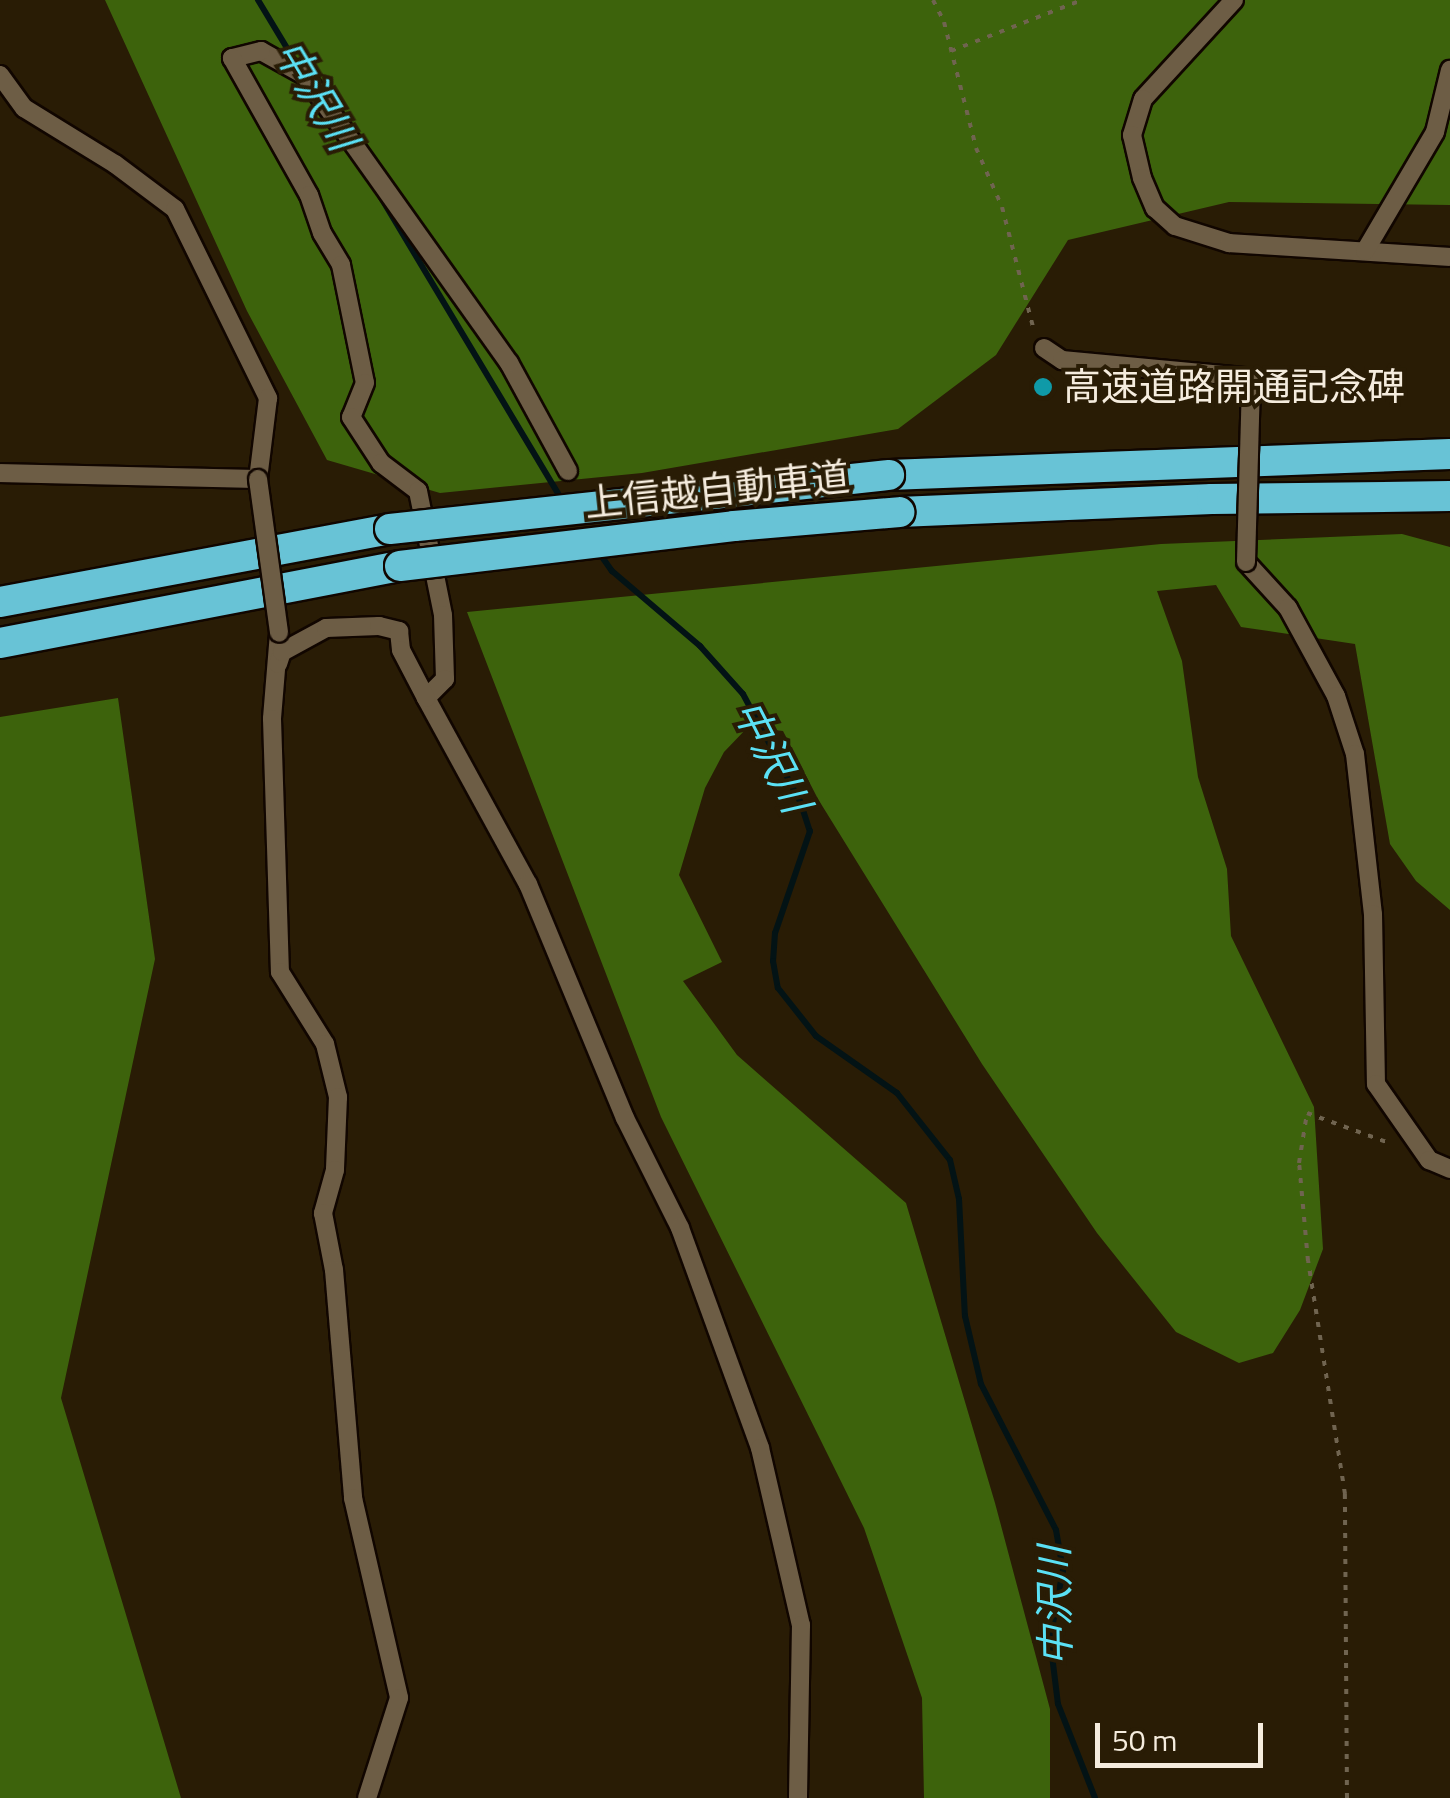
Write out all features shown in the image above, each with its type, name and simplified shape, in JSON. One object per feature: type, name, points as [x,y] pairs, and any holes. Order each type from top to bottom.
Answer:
[{"type":"highway","name":"上信越自動車道","points":[[0,602],[390,529],[889,475],[1450,454]]},
{"type":"highway","name":"上信越自動車道","points":[[0,642],[400,566],[734,526],[899,512],[1212,499],[1450,496]]},
{"type":"street","points":[[1234,0],[1143,98],[1132,135],[1142,178],[1155,208],[1176,226],[1228,243],[1450,257]]},
{"type":"street","points":[[426,698],[444,680],[443,615],[418,491],[382,463],[351,417],[366,382],[341,265],[322,233],[310,196],[232,58],[260,51],[304,76],[510,363],[568,471]]},
{"type":"street","points":[[1364,251],[1435,132],[1450,70]]},
{"type":"street","points":[[0,76],[24,108],[115,164],[175,209],[268,398],[258,478],[278,633],[272,719],[280,972],[325,1044],[338,1098],[336,1170],[323,1213],[334,1270],[353,1498],[399,1698],[368,1798]]},
{"type":"street","points":[[1044,348],[1062,360],[1244,376],[1251,382],[1246,562],[1288,608],[1336,696],[1355,754],[1373,914],[1376,1084],[1429,1160],[1450,1170]]},
{"type":"street","points":[[0,473],[258,478]]},
{"type":"street","points":[[272,719],[282,652],[326,628],[379,626],[400,631],[401,650],[528,884],[625,1118],[680,1228],[760,1448],[801,1625],[798,1798]]},
{"type":"path","points":[[933,0],[951,51],[976,148],[1007,222],[1030,323],[1044,348]]},
{"type":"path","points":[[951,51],[1082,0]]},
{"type":"path","points":[[1347,1798],[1344,1494],[1308,1261],[1299,1163],[1308,1113],[1332,1118],[1429,1160]]},
{"type":"green space","points":[[105,0],[1450,0],[1450,205],[1229,202],[1068,240],[996,355],[898,429],[642,473],[440,493],[327,460],[247,311]]},
{"type":"green space","points":[[1402,534],[1450,547],[1450,910],[1416,881],[1390,844],[1355,644],[1241,627],[1216,585],[1157,591],[1182,661],[1198,777],[1227,869],[1231,936],[1314,1107],[1323,1249],[1300,1310],[1273,1353],[1239,1363],[1176,1332],[1097,1233],[982,1064],[818,799],[783,731],[748,727],[724,752],[705,788],[679,875],[722,962],[683,981],[737,1055],[906,1203],[995,1503],[1050,1709],[1050,1798],[924,1798],[922,1698],[864,1528],[661,1117],[467,612],[1161,544]]},
{"type":"green space","points":[[118,698],[155,959],[61,1398],[181,1798],[0,1798],[0,717]]},
{"type":"waterway","name":"中沢川","points":[[258,0],[296,63]]},
{"type":"waterway","name":"中沢川","points":[[380,196],[561,499]]},
{"type":"waterway","name":"中沢川","points":[[600,554],[612,571],[700,646],[743,694],[800,801],[810,831],[775,933],[773,961],[778,988],[816,1036],[897,1093],[950,1160],[959,1199],[965,1316],[981,1384],[1056,1530],[1063,1570],[1050,1639],[1058,1704],[1095,1798]]},
{"type":"place","name":"高速道路開通記念碑","points":[[1043,387]]}]
